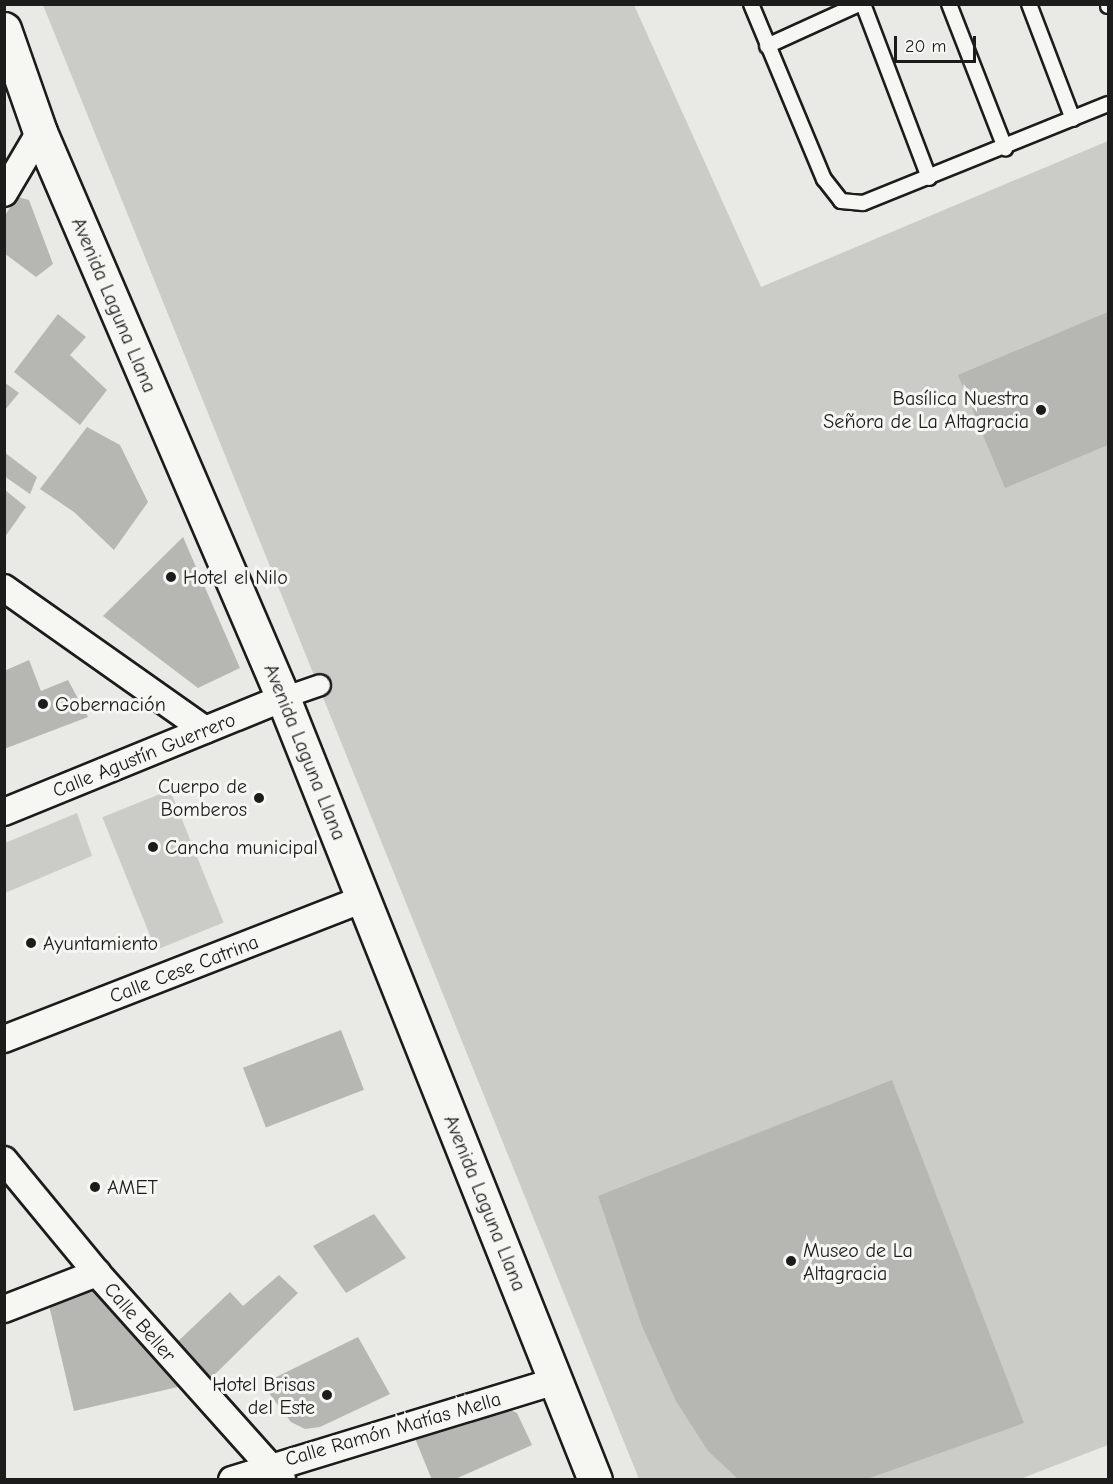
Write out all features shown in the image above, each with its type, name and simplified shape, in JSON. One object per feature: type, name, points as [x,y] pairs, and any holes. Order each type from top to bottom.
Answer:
[{"type":"main road","name":"Avenida Laguna Llana","points":[[4,29],[40,132],[283,698],[595,1479]]},
{"type":"main road","points":[[4,100],[40,132]]},
{"type":"street","points":[[4,193],[40,132]]},
{"type":"street","points":[[4,588],[205,730]]},
{"type":"street","points":[[283,698],[320,685]]},
{"type":"street","name":"Calle Agustín Guerrero","points":[[4,812],[283,698]]},
{"type":"street","name":"Calle Cese Catrina","points":[[4,1038],[364,899]]},
{"type":"street","name":"Calle Beller","points":[[4,1160],[97,1274],[274,1473]]},
{"type":"street","points":[[4,1309],[97,1274]]},
{"type":"street","name":"Calle Ramón Matías Mella","points":[[231,1479],[274,1473],[556,1381]]},
{"type":"lane","points":[[751,4],[824,179],[841,201],[863,203],[1005,148],[1108,104]]},
{"type":"lane","points":[[767,46],[861,4],[929,178]]},
{"type":"lane","points":[[949,4],[1005,148]]},
{"type":"lane","points":[[1029,4],[1073,119]]},
{"type":"shaded area","points":[[43,5],[634,5],[761,287],[1108,141],[1108,1445],[1020,1479],[639,1479]]},
{"type":"shaded area","name":"Cancha municipal","points":[[170,790],[224,923],[156,950],[102,817]]},
{"type":"shaded area","points":[[77,813],[92,856],[5,893],[5,843]]},
{"type":"building","points":[[17,197],[29,200],[53,264],[36,277],[4,253],[4,217]]},
{"type":"building","name":"Basílica Nuestra Señora de La Altagracia","points":[[1108,312],[1108,445],[1005,488],[958,375]]},
{"type":"building","points":[[58,314],[86,337],[70,355],[107,390],[80,425],[14,372]]},
{"type":"building","points":[[4,382],[19,393],[4,411]]},
{"type":"building","points":[[87,427],[120,445],[148,502],[114,550],[74,512],[40,489]]},
{"type":"building","points":[[4,452],[37,477],[30,494],[4,476]]},
{"type":"building","points":[[5,490],[26,507],[5,537]]},
{"type":"building","name":"Hotel el Nilo","points":[[183,537],[240,668],[198,688],[103,616]]},
{"type":"building","name":"Gobernación","points":[[29,660],[41,691],[68,680],[88,717],[4,749],[4,671]]},
{"type":"building","points":[[341,1030],[364,1090],[266,1127],[243,1068]]},
{"type":"building","name":"Museo de La Altagracia","points":[[892,1080],[1024,1423],[864,1480],[737,1478],[708,1451],[676,1401],[642,1326],[598,1196]]},
{"type":"building","points":[[374,1214],[406,1258],[346,1293],[313,1246]]},
{"type":"building","points":[[279,1275],[298,1293],[207,1382],[174,1345],[230,1292],[243,1306]]},
{"type":"building","points":[[89,1280],[182,1386],[74,1411],[47,1297]]},
{"type":"building","points":[[358,1337],[390,1394],[320,1427],[305,1429],[291,1422],[262,1384]]},
{"type":"building","points":[[501,1406],[517,1413],[532,1445],[453,1480],[432,1480],[414,1436]]},
{"type":"place","name":"Basílica Nuestra Señora de La Altagracia","points":[[1041,410]]},
{"type":"place","name":"Hotel el Nilo","points":[[171,577]]},
{"type":"place","name":"Gobernación","points":[[43,704]]},
{"type":"place","name":"Cuerpo de Bomberos","points":[[259,798]]},
{"type":"place","name":"Cancha municipal","points":[[153,847]]},
{"type":"place","name":"Ayuntamiento","points":[[31,943]]},
{"type":"place","name":"AMET","points":[[95,1187]]},
{"type":"place","name":"Museo de La Altagracia","points":[[791,1261]]},
{"type":"place","name":"Hotel Brisas del Este","points":[[327,1395]]}]
